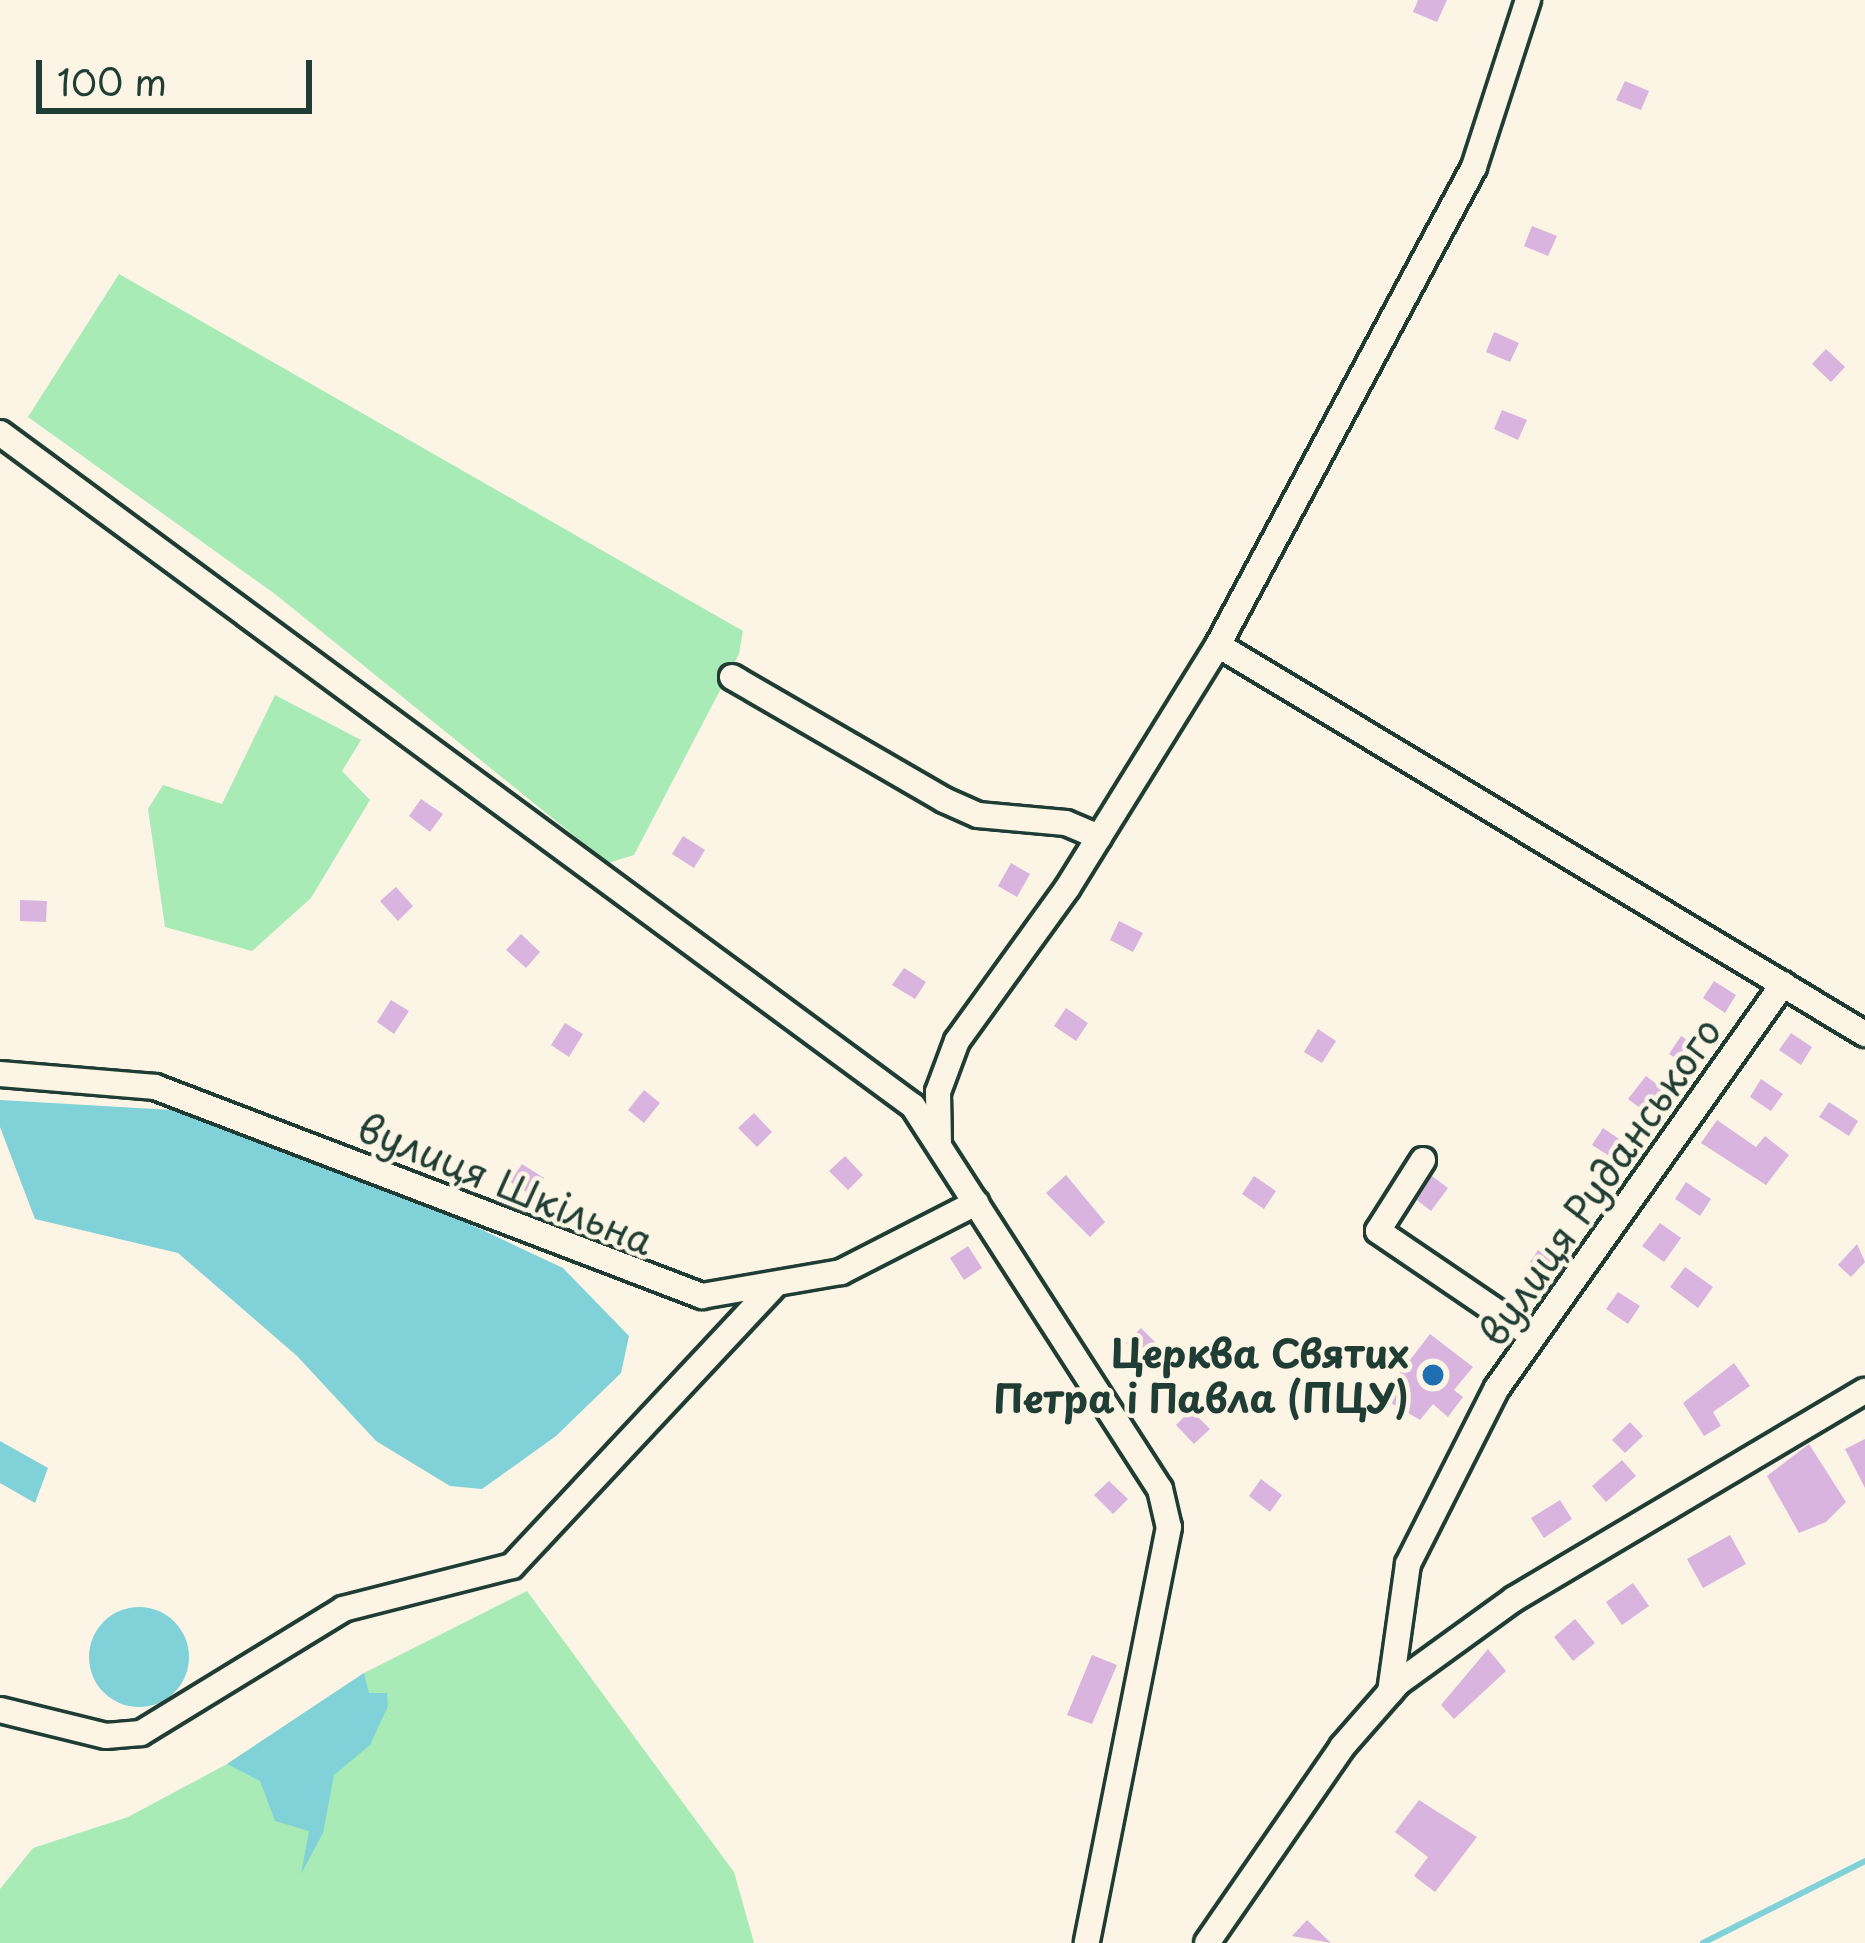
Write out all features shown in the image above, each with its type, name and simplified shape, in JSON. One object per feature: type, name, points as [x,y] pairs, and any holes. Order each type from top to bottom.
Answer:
[{"type":"street","points":[[939,1145],[938,1092],[957,1041],[1100,837],[1218,645],[1474,166],[1528,0]]},
{"type":"street","points":[[0,433],[893,1089],[939,1145],[1160,1489],[1169,1528],[1087,1943]]},
{"type":"street","points":[[1218,645],[1865,1034]]},
{"type":"street","points":[[732,676],[944,800],[978,814],[1066,823],[1100,837]]},
{"type":"street","name":"вулиця Руданського","points":[[1390,1692],[1408,1564],[1424,1523],[1531,1335],[1783,984]]},
{"type":"street","name":"вулиця Шкільна","points":[[0,1074],[155,1087],[389,1171],[643,1279],[702,1296],[842,1273],[976,1203]]},
{"type":"street","points":[[1423,1160],[1378,1231],[1531,1335]]},
{"type":"street","points":[[0,1710],[106,1736],[141,1733],[344,1609],[512,1566],[772,1288]]},
{"type":"street","points":[[1208,1943],[1342,1747],[1390,1692],[1532,1588],[1865,1391]]},
{"type":"green space","points":[[119,274],[743,631],[739,654],[634,855],[608,863],[275,594],[28,417]]},
{"type":"green space","points":[[275,695],[361,740],[342,771],[370,800],[311,898],[252,951],[165,927],[148,809],[163,785],[222,804]]},
{"type":"green space","points":[[527,1591],[734,1872],[754,1943],[0,1943],[0,1889],[33,1848],[128,1817],[227,1764],[364,1673]]},
{"type":"water","points":[[0,1100],[172,1110],[397,1190],[563,1268],[629,1336],[621,1373],[556,1436],[482,1489],[450,1486],[376,1441],[297,1356],[178,1253],[35,1219],[0,1127]]},
{"type":"water","points":[[0,1441],[48,1468],[35,1503],[0,1483]]},
{"type":"water","points":[[139,1607],[167,1615],[181,1629],[189,1657],[181,1685],[167,1699],[139,1707],[111,1699],[97,1685],[89,1657],[97,1629],[111,1615]]},
{"type":"water","points":[[364,1673],[369,1693],[387,1693],[388,1706],[370,1745],[334,1775],[323,1833],[301,1874],[309,1831],[275,1821],[260,1781],[227,1764]]},
{"type":"building","points":[[1418,0],[1447,0],[1437,22],[1413,12]]},
{"type":"building","points":[[1625,81],[1649,91],[1641,110],[1616,100]]},
{"type":"building","points":[[1532,226],[1557,236],[1548,256],[1524,246]]},
{"type":"building","points":[[1494,332],[1519,343],[1510,362],[1486,352]]},
{"type":"building","points":[[1826,349],[1845,367],[1831,382],[1812,364]]},
{"type":"building","points":[[1502,410],[1527,420],[1518,440],[1494,429]]},
{"type":"building","points":[[421,799],[443,814],[430,832],[409,816]]},
{"type":"building","points":[[683,836],[705,850],[694,868],[672,854]]},
{"type":"building","points":[[1011,863],[1030,874],[1017,897],[998,886]]},
{"type":"building","points":[[396,887],[413,906],[398,921],[380,901]]},
{"type":"building","points":[[20,900],[47,901],[46,922],[20,921]]},
{"type":"building","points":[[1119,921],[1143,933],[1133,952],[1110,940]]},
{"type":"building","points":[[521,934],[540,952],[526,968],[506,950]]},
{"type":"building","points":[[904,968],[926,982],[915,999],[892,985]]},
{"type":"building","points":[[1714,981],[1736,995],[1725,1013],[1703,998]]},
{"type":"building","points":[[391,1000],[409,1011],[394,1034],[377,1022]]},
{"type":"building","points":[[1066,1008],[1088,1023],[1076,1041],[1054,1026]]},
{"type":"building","points":[[565,1023],[583,1034],[569,1057],[551,1045]]},
{"type":"building","points":[[1318,1029],[1336,1041],[1322,1063],[1304,1052]]},
{"type":"building","points":[[1791,1033],[1812,1047],[1801,1065],[1779,1050]]},
{"type":"building","points":[[1681,1036],[1703,1050],[1691,1068],[1669,1054]]},
{"type":"building","points":[[1646,1076],[1666,1091],[1648,1114],[1628,1099]]},
{"type":"building","points":[[1761,1079],[1783,1094],[1771,1111],[1750,1097]]},
{"type":"building","points":[[644,1090],[660,1103],[644,1123],[628,1110]]},
{"type":"building","points":[[1829,1102],[1858,1121],[1849,1136],[1819,1117]]},
{"type":"building","points":[[754,1113],[772,1132],[757,1147],[738,1128]]},
{"type":"building","points":[[1717,1120],[1756,1147],[1765,1136],[1789,1155],[1766,1185],[1701,1143]]},
{"type":"building","points":[[1603,1128],[1625,1143],[1614,1159],[1592,1145]]},
{"type":"building","points":[[845,1156],[863,1175],[848,1190],[829,1171]]},
{"type":"building","points":[[522,1164],[544,1178],[533,1196],[510,1182]]},
{"type":"building","points":[[1066,1175],[1105,1222],[1090,1237],[1046,1193]]},
{"type":"building","points":[[1254,1176],[1276,1191],[1264,1209],[1242,1194]]},
{"type":"building","points":[[1432,1176],[1448,1188],[1431,1211],[1417,1200]]},
{"type":"building","points":[[1686,1182],[1711,1199],[1700,1216],[1675,1199]]},
{"type":"building","points":[[1660,1223],[1681,1238],[1664,1262],[1642,1246]]},
{"type":"building","points":[[1857,1244],[1865,1262],[1851,1277],[1838,1265]]},
{"type":"building","points":[[968,1246],[982,1268],[964,1280],[950,1258]]},
{"type":"building","points":[[1538,1250],[1560,1265],[1548,1283],[1526,1268]]},
{"type":"building","points":[[1685,1267],[1713,1287],[1698,1308],[1670,1287]]},
{"type":"building","points":[[1618,1292],[1640,1306],[1628,1324],[1606,1309]]},
{"type":"building","points":[[1141,1328],[1160,1347],[1144,1362],[1126,1343]]},
{"type":"building","name":"Церква Святих Петра і Павла (ПЦУ)","points":[[1430,1334],[1473,1367],[1454,1390],[1463,1397],[1448,1417],[1433,1404],[1420,1420],[1389,1402],[1400,1388],[1393,1382]]},
{"type":"building","points":[[1734,1363],[1750,1386],[1713,1412],[1721,1426],[1704,1436],[1683,1403]]},
{"type":"building","points":[[1191,1410],[1210,1429],[1194,1444],[1176,1425]]},
{"type":"building","points":[[1630,1422],[1643,1436],[1625,1453],[1612,1440]]},
{"type":"building","points":[[1865,1439],[1865,1488],[1845,1449]]},
{"type":"building","points":[[1809,1444],[1846,1502],[1826,1522],[1799,1533],[1767,1476]]},
{"type":"building","points":[[1622,1460],[1636,1476],[1606,1502],[1592,1486]]},
{"type":"building","points":[[1261,1479],[1282,1495],[1270,1512],[1249,1496]]},
{"type":"building","points":[[1109,1481],[1128,1499],[1113,1514],[1094,1495]]},
{"type":"building","points":[[1560,1500],[1572,1519],[1544,1538],[1531,1518]]},
{"type":"building","points":[[1730,1535],[1746,1564],[1703,1588],[1687,1559]]},
{"type":"building","points":[[1633,1583],[1649,1606],[1622,1625],[1606,1602]]},
{"type":"building","points":[[1575,1619],[1595,1643],[1573,1661],[1554,1637]]},
{"type":"building","points":[[1488,1649],[1506,1671],[1454,1719],[1441,1705]]},
{"type":"building","points":[[1092,1655],[1117,1665],[1092,1724],[1067,1715]]},
{"type":"building","points":[[1419,1800],[1477,1837],[1435,1892],[1414,1876],[1428,1857],[1395,1832]]},
{"type":"building","points":[[1307,1920],[1331,1943],[1292,1936]]},
{"type":"waterway","points":[[1703,1943],[1865,1861]]},
{"type":"place","name":"Церква Святих Петра і Павла (ПЦУ)","points":[[1433,1375]]}]
